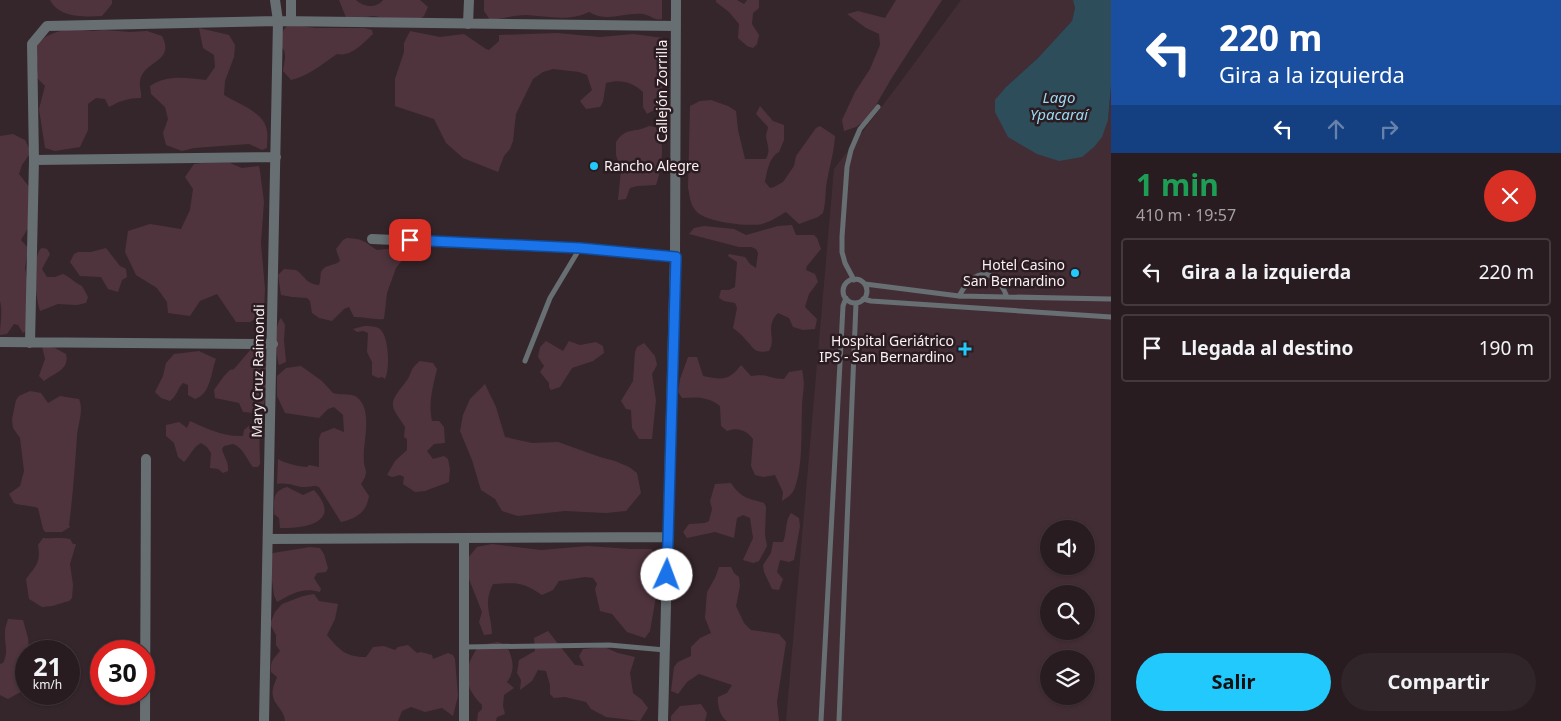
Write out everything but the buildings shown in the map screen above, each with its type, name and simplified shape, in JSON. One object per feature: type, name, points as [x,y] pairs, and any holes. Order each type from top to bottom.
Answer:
[{"type":"street","name":"Mary Cruz Raimondi","points":[[264,721],[276,157],[278,21],[275,0]]},
{"type":"street","points":[[291,0],[291,21]]},
{"type":"street","points":[[468,24],[469,0]]},
{"type":"street","name":"Callejón Zorrilla","points":[[663,721],[676,257],[676,0]]},
{"type":"street","points":[[30,343],[34,160],[32,44],[47,26],[291,21],[676,26]]},
{"type":"street","points":[[34,160],[276,157]]},
{"type":"street","points":[[372,239],[580,248],[676,257]]},
{"type":"street","points":[[0,342],[273,344]]},
{"type":"street","points":[[144,721],[146,459]]},
{"type":"street","points":[[268,539],[668,537]]},
{"type":"street","points":[[464,538],[464,721]]},
{"type":"lane","points":[[854,280],[845,263],[842,252],[847,167],[850,150],[860,130],[878,107]]},
{"type":"lane","points":[[525,361],[550,298],[580,248]]},
{"type":"lane","points":[[959,296],[970,280],[981,275],[991,275],[998,279],[1007,297]]},
{"type":"lane","points":[[865,284],[867,292],[863,299],[856,303],[848,301],[844,294],[845,286],[854,280],[865,284],[959,296],[1111,299]]},
{"type":"lane","points":[[821,721],[842,306],[846,298]]},
{"type":"lane","points":[[863,299],[1111,317]]},
{"type":"lane","points":[[839,721],[856,303]]},
{"type":"lane","points":[[464,647],[609,645],[665,650]]},
{"type":"shaded area","points":[[50,0],[112,0],[112,4],[102,16],[80,16],[60,10]]},
{"type":"shaded area","points":[[339,0],[356,0],[362,4],[373,6],[383,0],[420,0],[428,7],[421,18],[399,20],[373,16],[347,20]]},
{"type":"shaded area","points":[[484,0],[662,0],[662,19],[643,14],[602,17],[589,12],[566,18],[526,15],[490,20],[484,11]]},
{"type":"shaded area","points":[[716,0],[737,0],[744,4],[747,0],[759,0],[759,8],[753,13],[752,24],[759,35],[757,44],[753,48],[747,46],[738,38],[739,24]]},
{"type":"shaded area","points":[[896,0],[942,0],[876,105],[864,121],[856,127],[844,131],[842,120],[855,92],[870,69],[880,45],[879,34],[866,28],[847,14],[858,11],[885,18]]},
{"type":"shaded area","name":"Hospital Geriátrico IPS - San Bernardino","points":[[961,0],[1073,0],[1075,8],[1072,21],[1038,58],[1006,87],[1108,120],[1111,86],[1111,721],[786,721],[834,169]]},
{"type":"shaded area","points":[[296,25],[315,28],[364,28],[372,30],[373,34],[352,51],[337,54],[310,72],[291,80],[283,71],[285,55],[281,46],[281,38],[287,26]]},
{"type":"shaded area","points":[[199,28],[229,35],[235,45],[234,57],[225,81],[224,95],[250,109],[261,119],[267,131],[267,148],[262,150],[249,144],[194,148],[182,151],[166,145],[163,133],[168,119],[165,107],[151,94],[150,86],[170,78],[206,80],[215,67],[214,55],[203,48]]},
{"type":"shaded area","points":[[71,29],[147,31],[162,36],[165,51],[162,57],[146,69],[142,75],[140,84],[141,98],[124,100],[109,107],[105,99],[96,98],[88,104],[88,130],[80,147],[55,151],[45,148],[39,109],[45,86],[36,77],[38,68],[36,48],[48,36],[59,31]]},
{"type":"shaded area","points":[[410,31],[440,37],[464,34],[489,50],[499,41],[499,35],[557,33],[600,37],[633,34],[663,38],[666,52],[662,96],[658,108],[647,114],[643,107],[643,92],[626,82],[611,82],[606,83],[603,102],[600,107],[586,109],[580,101],[592,90],[587,75],[579,72],[553,69],[543,72],[533,79],[516,114],[513,141],[510,149],[504,156],[498,172],[463,158],[446,143],[434,119],[395,106],[395,79],[404,52],[404,43]]},
{"type":"shaded area","points":[[711,100],[736,111],[738,130],[745,159],[766,159],[767,156],[766,136],[768,127],[756,114],[760,106],[773,121],[784,125],[784,140],[779,152],[773,157],[769,165],[765,182],[770,188],[783,182],[794,166],[796,156],[816,128],[820,126],[835,136],[823,213],[818,217],[799,224],[786,212],[765,223],[748,225],[711,219],[695,210],[688,188],[690,106],[700,101]]},
{"type":"shaded area","points":[[649,126],[655,127],[659,132],[662,147],[660,172],[656,185],[630,188],[626,199],[618,200],[621,170],[616,155],[616,142],[627,132]]},
{"type":"shaded area","points":[[13,134],[25,140],[31,152],[22,165],[19,174],[31,189],[28,228],[21,240],[28,248],[25,268],[28,286],[26,331],[23,333],[18,325],[14,324],[7,334],[0,335],[0,136]]},
{"type":"shaded area","points":[[230,163],[242,168],[259,166],[264,202],[261,243],[265,289],[264,313],[250,322],[236,322],[217,294],[200,301],[190,316],[168,313],[167,302],[157,288],[136,275],[125,252],[128,231],[150,224],[181,229],[190,210],[193,189],[185,177],[194,164]]},
{"type":"shaded area","points":[[792,225],[796,235],[814,235],[821,249],[807,266],[806,270],[815,274],[818,282],[809,294],[805,307],[817,319],[815,329],[803,330],[793,327],[789,318],[778,313],[772,323],[772,342],[769,351],[760,352],[753,348],[733,328],[737,308],[735,303],[719,298],[721,290],[729,290],[735,287],[737,262],[728,256],[729,254],[745,257],[756,268],[758,253],[756,249],[739,247],[689,234],[694,228],[704,226],[734,229],[746,235],[778,226]]},
{"type":"shaded area","points":[[347,238],[361,240],[377,250],[396,248],[407,254],[396,268],[387,293],[384,319],[354,317],[349,307],[344,309],[332,321],[319,318],[312,313],[310,301],[307,298],[281,295],[278,275],[284,269],[296,270],[308,281],[319,285],[323,269],[340,261],[336,249]]},
{"type":"shaded area","points":[[106,248],[120,266],[126,269],[127,277],[122,280],[118,292],[108,289],[101,277],[80,276],[70,262],[74,254],[78,252],[91,252]]},
{"type":"shaded area","points":[[40,249],[47,249],[50,254],[42,269],[47,277],[63,274],[82,286],[88,297],[86,303],[77,305],[58,304],[40,311],[35,271],[37,255]]},
{"type":"shaded area","points":[[281,318],[285,325],[286,362],[279,365],[276,334],[278,322]]},
{"type":"shaded area","points":[[364,326],[380,329],[385,338],[388,361],[385,379],[372,375],[372,362],[367,352],[368,333],[363,331],[357,332],[353,329]]},
{"type":"shaded area","points":[[546,341],[563,351],[569,341],[580,345],[596,342],[603,346],[604,353],[593,361],[572,368],[560,387],[551,390],[549,383],[540,372],[544,366],[538,357],[540,347]]},
{"type":"shaded area","points":[[644,343],[655,356],[657,365],[652,374],[656,400],[652,439],[639,439],[632,428],[631,410],[626,409],[621,401],[633,381],[635,352],[637,347]]},
{"type":"shaded area","points":[[42,346],[55,348],[66,354],[67,359],[66,364],[60,371],[44,381],[39,376],[45,359]]},
{"type":"shaded area","points":[[251,349],[262,351],[268,366],[263,410],[254,413],[243,412],[239,403],[215,398],[214,390],[224,376],[234,369]]},
{"type":"shaded area","points":[[199,351],[216,359],[210,382],[204,392],[195,399],[188,395],[188,385],[183,383],[170,401],[161,398],[155,392],[163,376],[166,363],[174,354]]},
{"type":"shaded area","points":[[688,357],[697,357],[703,376],[715,378],[729,377],[741,365],[751,376],[761,375],[779,379],[784,379],[789,372],[802,370],[804,386],[798,479],[793,492],[788,497],[782,501],[783,492],[775,475],[763,477],[755,475],[751,466],[753,439],[745,431],[738,429],[727,431],[721,426],[720,406],[703,398],[682,398],[678,392],[680,379]]},
{"type":"shaded area","points":[[420,361],[433,363],[437,369],[431,395],[431,414],[432,421],[439,421],[444,427],[445,443],[434,444],[427,451],[433,459],[444,456],[448,459],[450,469],[449,482],[425,491],[415,492],[403,484],[404,477],[400,475],[392,477],[387,475],[395,461],[407,450],[407,439],[404,437],[405,427],[394,410],[393,401],[414,367]]},
{"type":"shaded area","points":[[301,366],[322,381],[333,393],[356,397],[363,405],[366,421],[364,463],[366,473],[361,484],[369,496],[366,507],[352,519],[341,522],[319,487],[277,484],[278,459],[300,466],[319,467],[319,439],[321,433],[334,428],[344,432],[343,415],[334,407],[328,409],[319,418],[285,413],[277,396],[277,376],[286,368]]},
{"type":"shaded area","points":[[485,384],[496,407],[505,437],[532,443],[558,442],[615,461],[637,473],[641,493],[626,511],[606,513],[565,511],[518,516],[502,511],[495,499],[481,490],[472,460],[460,431],[463,415],[470,399]]},
{"type":"shaded area","points":[[30,391],[41,393],[48,403],[60,396],[79,399],[80,403],[81,412],[77,436],[70,527],[62,532],[45,532],[38,508],[14,503],[9,494],[20,486],[24,471],[20,438],[13,428],[12,419],[16,400],[19,396]]},
{"type":"shaded area","points":[[190,421],[216,432],[236,436],[243,436],[244,430],[251,424],[259,425],[260,464],[258,467],[253,467],[242,451],[233,444],[224,446],[222,449],[228,471],[223,473],[218,469],[210,468],[211,453],[201,443],[184,462],[178,457],[174,443],[166,436],[166,425],[179,422],[187,428]]},
{"type":"shaded area","points":[[731,483],[741,495],[764,503],[766,507],[765,535],[767,546],[759,561],[753,563],[743,560],[753,538],[750,518],[743,515],[737,518],[734,538],[715,532],[687,538],[683,532],[689,524],[709,521],[712,509],[710,501],[715,484]]},
{"type":"shaded area","points":[[287,487],[303,495],[314,490],[322,501],[325,510],[323,516],[310,525],[280,528],[279,518],[274,514],[275,497],[278,491]]},
{"type":"shaded area","points":[[791,513],[799,518],[800,526],[794,560],[789,562],[780,560],[777,572],[783,579],[779,590],[772,589],[764,572],[763,565],[771,553],[773,542],[783,542]]},
{"type":"shaded area","points":[[43,538],[70,539],[73,544],[76,544],[70,564],[73,585],[72,598],[69,601],[42,607],[29,599],[26,579],[37,564],[39,556],[38,545]]},
{"type":"shaded area","points":[[492,544],[541,550],[588,546],[652,549],[658,585],[650,631],[645,638],[627,632],[612,614],[600,611],[595,589],[597,584],[593,578],[585,577],[559,581],[553,590],[542,595],[524,585],[493,584],[488,597],[492,634],[484,635],[479,622],[482,612],[469,579],[468,558],[477,547]]},
{"type":"shaded area","points":[[310,547],[320,548],[328,568],[326,572],[317,573],[314,578],[321,589],[320,592],[302,591],[277,602],[274,595],[269,558],[273,553]]},
{"type":"shaded area","points":[[719,567],[731,567],[739,577],[740,586],[736,606],[744,623],[751,630],[779,634],[786,642],[777,702],[779,721],[727,721],[722,717],[718,697],[727,693],[732,685],[699,674],[687,682],[678,694],[671,691],[674,667],[678,662],[691,656],[691,647],[700,638],[711,633],[705,618],[707,592]]},
{"type":"shaded area","points":[[314,594],[319,601],[338,604],[335,619],[327,635],[339,649],[348,654],[366,657],[373,647],[384,646],[395,650],[398,647],[408,645],[417,653],[421,652],[432,655],[433,659],[448,653],[453,655],[455,659],[458,696],[453,716],[442,708],[425,712],[411,707],[402,711],[398,721],[285,721],[273,694],[277,677],[271,672],[271,666],[280,651],[276,645],[276,635],[270,624],[275,612],[282,604]]},
{"type":"shaded area","points":[[8,619],[23,620],[28,640],[15,640],[15,695],[8,699],[0,695],[0,664],[3,663],[6,655],[5,630]]},
{"type":"shaded area","points":[[548,631],[575,665],[584,666],[579,656],[583,649],[604,647],[635,657],[630,673],[633,693],[648,708],[640,721],[606,717],[591,709],[586,702],[565,697],[554,698],[550,694],[550,685],[546,671],[538,670],[532,681],[520,690],[521,680],[517,673],[519,660],[535,651],[534,638]]},
{"type":"shaded area","points":[[498,642],[506,645],[510,654],[512,673],[507,682],[514,688],[504,695],[503,706],[505,714],[497,717],[496,721],[477,721],[482,705],[475,698],[468,684],[468,669],[479,645]]},
{"type":"shaded area","points":[[701,704],[707,713],[705,721],[671,721],[671,716],[680,706]]},
{"type":"water","name":"Lago Ypacaraí","points":[[1073,0],[1111,0],[1111,86],[1108,120],[1102,137],[1082,157],[1059,161],[1037,154],[1008,137],[995,112],[995,100],[1072,21],[1075,8]]},
{"type":"place","name":"Rancho Alegre","points":[[594,166]]},
{"type":"place","name":"Hotel Casino San Bernardino","points":[[1075,273]]},
{"type":"place","name":"Hospital Geriátrico IPS - San Bernardino","points":[[965,349]]},
{"type":"route","points":[[410,240],[580,248],[676,257],[667,575]]}]
